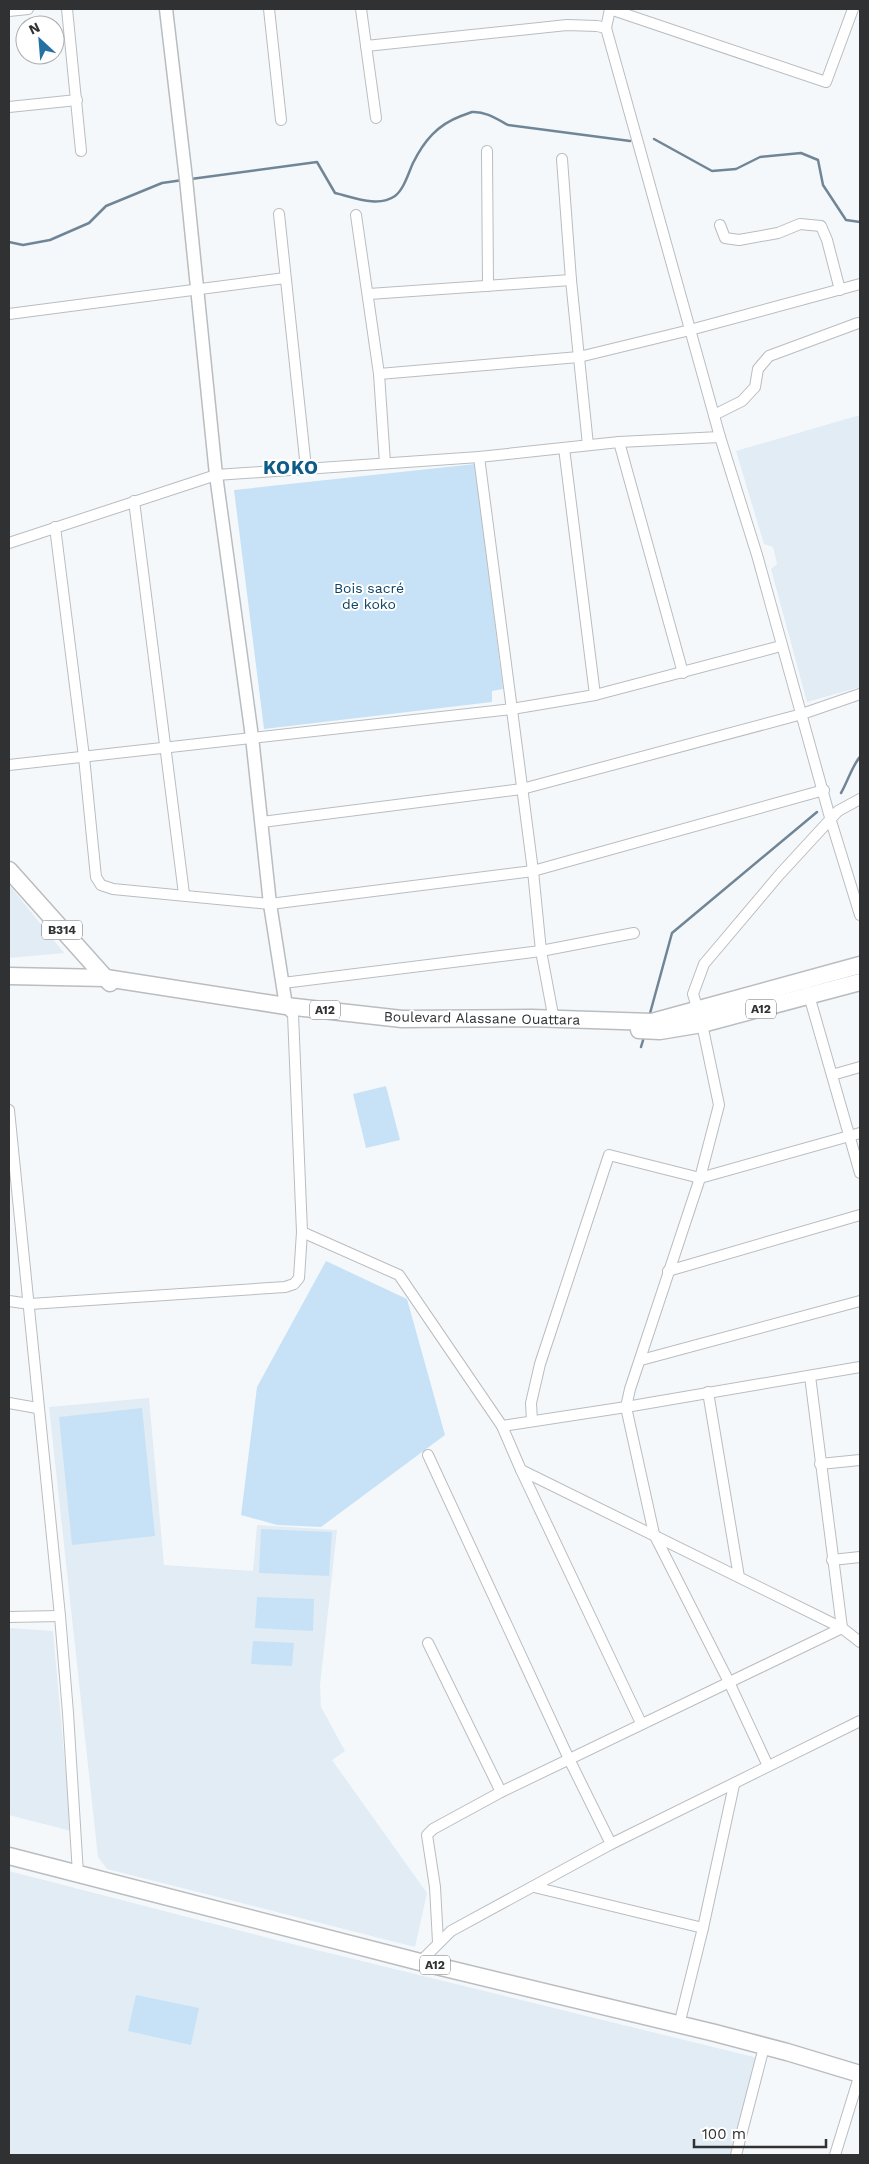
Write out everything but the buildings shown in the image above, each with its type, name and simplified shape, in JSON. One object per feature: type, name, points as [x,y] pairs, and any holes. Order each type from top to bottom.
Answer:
[{"type":"main road","name":"B314","points":[[9,870],[111,984]]},
{"type":"main road","name":"Boulevard Alassane Ouattara","points":[[807,988],[860,964]]},
{"type":"main road","name":"Boulevard Alassane Ouattara","points":[[9,976],[111,984],[290,1010],[402,1019],[643,1026],[660,1031],[700,1017],[807,988],[860,982]]},
{"type":"main road","name":"Boulevard Alassane Ouattara","points":[[9,986],[52,983],[111,984]]},
{"type":"main road","name":"Boulevard Alassane Ouattara","points":[[643,1026],[652,1022],[700,1017]]},
{"type":"main road","name":"A12","points":[[9,1856],[420,1962],[679,2025],[860,2074]]},
{"type":"street","points":[[9,11],[28,9]]},
{"type":"street","points":[[67,9],[81,152]]},
{"type":"street","points":[[9,1301],[30,1304],[285,1288],[294,1284],[299,1278],[302,1232],[290,1010],[283,983],[270,904],[252,737],[216,475],[186,179],[166,9]]},
{"type":"street","points":[[269,9],[281,120]]},
{"type":"street","points":[[362,9],[376,118]]},
{"type":"street","points":[[853,9],[826,82],[610,9],[606,28],[720,437],[757,555],[781,646],[824,790],[831,821],[860,915]]},
{"type":"street","points":[[366,46],[568,25],[606,28]]},
{"type":"street","points":[[9,107],[77,100]]},
{"type":"street","points":[[487,151],[488,286]]},
{"type":"street","points":[[562,159],[571,280],[588,445]]},
{"type":"street","points":[[279,214],[306,468]]},
{"type":"street","points":[[356,215],[369,294],[379,374],[385,463]]},
{"type":"street","points":[[720,225],[725,238],[739,240],[778,233],[800,224],[821,226],[827,240],[840,290]]},
{"type":"street","points":[[9,314],[285,278]]},
{"type":"street","points":[[369,294],[571,280]]},
{"type":"street","points":[[379,374],[579,357],[690,330],[860,284]]},
{"type":"street","points":[[714,415],[742,401],[755,387],[758,369],[769,356],[858,323]]},
{"type":"street","points":[[9,543],[216,475],[479,457],[619,442],[720,437]]},
{"type":"street","points":[[619,442],[683,673]]},
{"type":"street","points":[[564,448],[594,695]]},
{"type":"street","points":[[479,457],[534,871],[541,951],[558,1023]]},
{"type":"street","points":[[134,501],[184,894]]},
{"type":"street","points":[[55,527],[84,757],[96,877],[101,885],[113,889],[184,894],[270,904],[534,871],[824,790]]},
{"type":"street","points":[[9,765],[512,709],[594,695],[781,646]]},
{"type":"street","points":[[262,822],[522,789],[802,714],[860,694]]},
{"type":"street","points":[[768,1766],[729,1682],[654,1534],[626,1407],[668,1271],[700,1178],[720,1105],[693,994],[704,964],[780,874],[831,821],[838,811],[860,799]]},
{"type":"street","points":[[283,983],[541,951],[634,933]]},
{"type":"street","points":[[807,988],[860,1173]]},
{"type":"street","points":[[832,1075],[860,1067]]},
{"type":"street","points":[[9,1110],[13,1199],[30,1304],[37,1408],[60,1616],[78,1874]]},
{"type":"street","points":[[532,1421],[531,1403],[540,1364],[609,1155],[700,1178],[860,1133]]},
{"type":"street","points":[[668,1271],[860,1215]]},
{"type":"street","points":[[302,1232],[400,1275],[502,1426],[641,1723]]},
{"type":"street","points":[[640,1360],[860,1301]]},
{"type":"street","points":[[502,1426],[860,1367]]},
{"type":"street","points":[[810,1376],[842,1628]]},
{"type":"street","points":[[708,1392],[739,1577]]},
{"type":"street","points":[[9,1403],[37,1408]]},
{"type":"street","points":[[428,1454],[569,1759],[612,1844]]},
{"type":"street","points":[[820,1464],[860,1460]]},
{"type":"street","points":[[521,1470],[842,1628],[860,1642]]},
{"type":"street","points":[[832,1560],[860,1557]]},
{"type":"street","points":[[9,1617],[60,1616]]},
{"type":"street","points":[[438,1942],[428,1834],[433,1829],[500,1792],[842,1628]]},
{"type":"street","points":[[428,1643],[500,1792]]},
{"type":"street","points":[[420,1962],[451,1931],[612,1844],[860,1721]]},
{"type":"street","points":[[679,2025],[703,1928],[734,1785]]},
{"type":"street","points":[[534,1887],[703,1928]]},
{"type":"street","points":[[736,2155],[764,2047]]},
{"type":"street","points":[[835,2155],[860,2074]]},
{"type":"shaded area","points":[[860,415],[860,687],[807,702],[771,569],[777,564],[773,547],[764,544],[736,451]]},
{"type":"shaded area","points":[[10,886],[64,953],[9,958]]},
{"type":"shaded area","points":[[149,1398],[164,1565],[253,1571],[257,1525],[337,1530],[320,1685],[321,1707],[345,1751],[332,1760],[427,1893],[415,1947],[107,1869],[98,1857],[49,1407]]},
{"type":"shaded area","points":[[9,1628],[53,1631],[71,1831],[9,1815]]},
{"type":"shaded area","points":[[9,1871],[280,1941],[758,2058],[733,2155],[9,2155]]},
{"type":"green space","name":"Bois sacré de koko","points":[[475,464],[503,689],[492,691],[492,702],[264,729],[234,490]]},
{"type":"green space","points":[[386,1086],[400,1140],[366,1148],[353,1094]]},
{"type":"green space","points":[[326,1261],[407,1299],[445,1435],[321,1527],[277,1525],[241,1515],[257,1387]]},
{"type":"green space","points":[[142,1408],[155,1536],[72,1545],[59,1417]]},
{"type":"green space","points":[[261,1529],[332,1532],[329,1576],[259,1573]]},
{"type":"green space","points":[[257,1597],[314,1599],[313,1631],[255,1628]]},
{"type":"green space","points":[[253,1641],[294,1643],[292,1666],[251,1664]]},
{"type":"green space","points":[[136,1995],[199,2008],[191,2045],[128,2031]]},
{"type":"waterway","points":[[191,179],[317,162],[335,193],[365,200],[381,201],[395,196],[401,189],[417,155],[438,129],[452,120],[472,112],[486,114],[508,125],[630,141]]},
{"type":"waterway","points":[[654,139],[712,171],[736,169],[760,157],[801,153],[818,160],[823,185],[846,220],[860,222]]},
{"type":"waterway","points":[[9,242],[23,245],[50,240],[89,223],[106,206],[162,183],[183,180]]},
{"type":"waterway","points":[[841,793],[860,757]]},
{"type":"waterway","points":[[649,1017],[672,933],[817,812]]},
{"type":"waterway","points":[[641,1047],[644,1037]]},
{"type":"district","name":"KOKO","points":[[291,467]]}]
